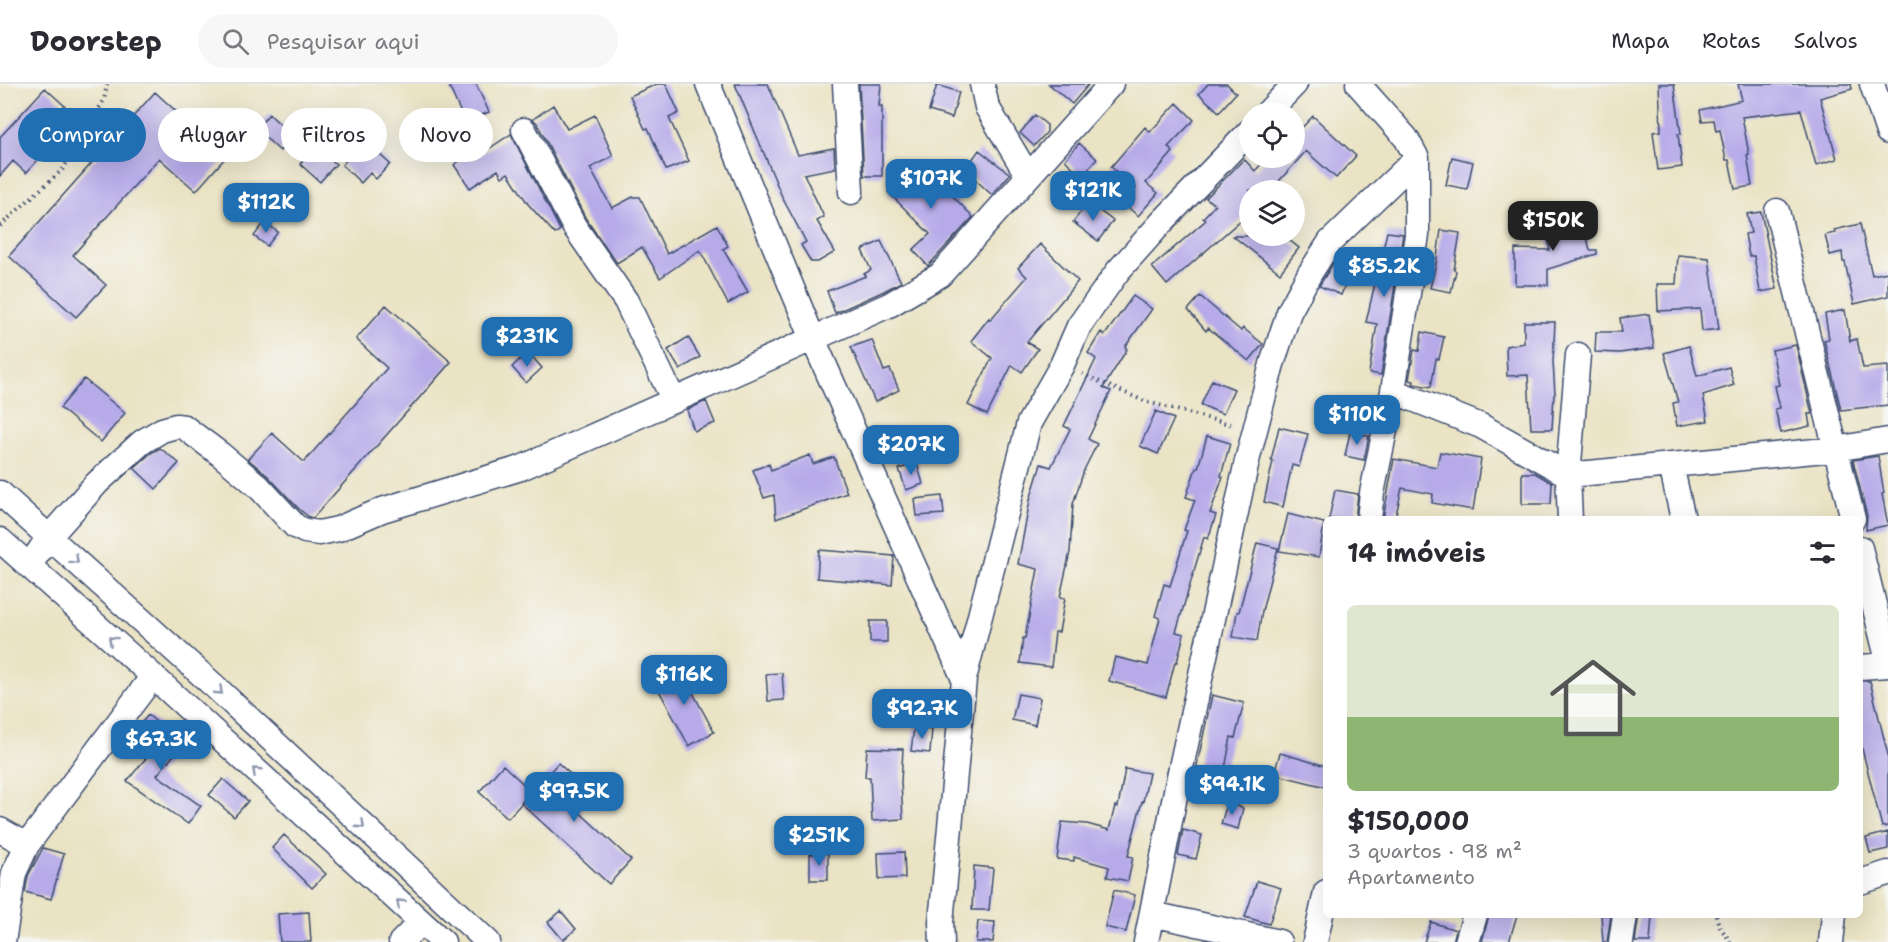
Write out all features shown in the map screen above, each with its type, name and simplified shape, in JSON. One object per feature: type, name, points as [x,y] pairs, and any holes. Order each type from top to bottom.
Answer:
[{"type":"street","points":[[708,84],[813,339],[964,679]]},
{"type":"street","points":[[845,84],[851,192]]},
{"type":"street","points":[[982,84],[987,107],[1028,176]]},
{"type":"street","points":[[29,566],[49,537],[97,483],[142,442],[162,430],[176,426],[184,427],[220,454],[258,486],[295,526],[305,531],[319,533],[338,529],[382,510],[521,468],[674,401],[889,305],[940,275],[1111,84]]},
{"type":"street","points":[[1278,102],[1295,84]]},
{"type":"street","points":[[1358,84],[1375,100],[1406,138],[1417,158],[1417,235],[1393,391],[1369,516]]},
{"type":"street","points":[[1872,84],[1888,132]]},
{"type":"street","points":[[524,130],[574,226],[626,301],[674,401]]},
{"type":"street","points":[[942,942],[941,922],[964,679],[1029,423],[1062,365],[1079,326],[1118,271],[1239,142]]},
{"type":"street","points":[[1146,942],[1255,431],[1272,364],[1289,312],[1330,242],[1417,158]]},
{"type":"street","points":[[1777,211],[1852,516]]},
{"type":"street","points":[[1570,516],[1568,475],[1578,355]]},
{"type":"street","points":[[1393,391],[1481,426],[1568,475],[1836,449],[1888,440]]},
{"type":"street","points":[[1671,465],[1682,516]]},
{"type":"street","points":[[0,493],[212,684],[488,942]]},
{"type":"street","points":[[0,540],[153,676],[444,942],[465,922]]},
{"type":"street","points":[[1863,560],[1888,663],[1863,667]]},
{"type":"street","points":[[3,942],[14,873],[27,845],[153,676]]},
{"type":"street","points":[[0,830],[27,845]]},
{"type":"street","points":[[1863,881],[1888,873]]},
{"type":"street","points":[[1315,942],[1323,906]]},
{"type":"street","points":[[1152,914],[1279,942]]},
{"type":"street","points":[[1467,942],[1474,918]]},
{"type":"street","points":[[1621,942],[1625,918]]},
{"type":"street","points":[[1831,942],[1834,918]]},
{"type":"street","points":[[401,942],[421,922]]},
{"type":"path","points":[[0,226],[63,169],[104,100],[107,84]]},
{"type":"path","points":[[1062,365],[1144,401],[1255,431]]},
{"type":"path","points":[[1717,918],[1719,926],[1731,942]]},
{"type":"building","points":[[448,84],[476,84],[487,108],[459,108]]},
{"type":"building","points":[[657,84],[666,84],[679,113],[669,118],[689,161],[666,170],[648,128],[645,129],[630,96]]},
{"type":"building","points":[[735,84],[768,84],[798,155],[834,148],[835,168],[804,174],[824,217],[817,221],[835,252],[818,262],[811,262],[801,245],[806,242],[783,199]]},
{"type":"building","points":[[859,84],[881,84],[879,106],[882,106],[882,176],[864,176]]},
{"type":"building","points":[[1049,84],[1089,84],[1072,104]]},
{"type":"building","points":[[1208,84],[1227,84],[1236,93],[1219,112],[1199,94]]},
{"type":"building","points":[[1659,84],[1674,84],[1681,134],[1678,134],[1682,167],[1658,170],[1653,132],[1661,131]]},
{"type":"building","points":[[1738,84],[1851,84],[1852,89],[1820,98],[1837,159],[1816,165],[1801,110],[1742,117],[1752,186],[1735,189],[1720,130],[1716,131],[1714,120],[1702,121],[1700,110],[1742,100]]},
{"type":"building","points":[[937,85],[959,92],[952,118],[929,111]]},
{"type":"building","points":[[45,88],[67,108],[27,108]]},
{"type":"building","points":[[155,92],[172,108],[158,108],[158,159],[73,255],[106,285],[76,317],[9,256],[93,162],[146,162],[146,108],[141,108]]},
{"type":"building","points":[[1177,103],[1194,120],[1168,147],[1173,152],[1146,183],[1158,193],[1138,216],[1123,203],[1136,188],[1111,167],[1145,127],[1150,132]]},
{"type":"building","points":[[553,105],[567,129],[595,115],[613,156],[590,168],[612,208],[633,197],[640,197],[667,254],[717,225],[728,246],[723,249],[748,292],[728,304],[700,250],[660,278],[642,247],[617,263],[586,219],[533,119]]},
{"type":"building","points":[[269,114],[281,125],[280,151],[269,141]]},
{"type":"building","points":[[1035,115],[1047,125],[1047,132],[1034,146],[1020,133]]},
{"type":"building","points":[[1313,116],[1356,156],[1336,178],[1305,152],[1305,124]]},
{"type":"building","points":[[18,117],[18,162],[36,162],[26,173],[13,161],[0,176],[0,137]]},
{"type":"building","points":[[511,134],[560,230],[555,234],[528,204],[508,173],[502,177],[498,170],[470,188],[454,165],[458,162],[493,162],[493,146]]},
{"type":"building","points":[[1079,143],[1097,159],[1082,176],[1065,160]]},
{"type":"building","points":[[979,150],[1010,174],[992,195],[965,170]]},
{"type":"building","points":[[1452,157],[1473,162],[1467,189],[1446,185]]},
{"type":"building","points":[[387,161],[390,164],[376,179],[370,173],[361,183],[342,165],[345,162]]},
{"type":"building","points":[[919,161],[973,217],[928,266],[913,250],[930,234],[888,192]]},
{"type":"building","points":[[163,162],[222,162],[196,191]]},
{"type":"building","points":[[302,162],[334,162],[336,164],[320,182],[300,164]]},
{"type":"building","points":[[1239,164],[1239,168],[1252,168],[1255,171],[1258,168],[1291,168],[1280,180],[1239,180],[1239,222],[1167,285],[1152,267],[1206,220],[1203,218],[1215,205],[1206,198]]},
{"type":"building","points":[[1088,202],[1113,221],[1098,241],[1073,222]]},
{"type":"building","points":[[1761,212],[1777,289],[1760,292],[1754,256],[1749,256],[1745,234],[1751,233],[1747,214]]},
{"type":"building","points":[[1581,214],[1590,250],[1597,250],[1597,254],[1548,269],[1548,285],[1515,285],[1515,249],[1550,250],[1545,223]]},
{"type":"building","points":[[265,222],[278,232],[267,246],[254,236]]},
{"type":"building","points":[[1860,224],[1872,275],[1888,272],[1888,296],[1854,304],[1842,252],[1830,255],[1825,235],[1835,233],[1834,230]]},
{"type":"building","points":[[1441,230],[1460,233],[1451,292],[1430,288]]},
{"type":"building","points":[[1387,232],[1403,234],[1381,375],[1369,373],[1377,324],[1366,322]]},
{"type":"building","points":[[881,241],[901,282],[835,313],[827,291],[866,276],[864,274],[871,270],[862,250]]},
{"type":"building","points":[[1040,244],[1078,281],[1027,342],[1038,349],[1022,372],[1012,365],[987,415],[968,405],[992,358],[971,341],[1027,277],[1018,268]]},
{"type":"building","points":[[1246,246],[1296,246],[1299,248],[1280,273]]},
{"type":"building","points":[[1678,255],[1709,258],[1719,329],[1702,331],[1700,309],[1658,311],[1657,284],[1676,284]]},
{"type":"building","points":[[1334,262],[1352,268],[1341,295],[1319,286]]},
{"type":"building","points":[[1133,296],[1152,309],[1125,347],[1127,349],[1103,388],[1111,391],[1088,439],[1097,444],[1084,470],[1073,504],[1070,552],[1060,597],[1065,598],[1059,632],[1055,632],[1051,667],[1020,663],[1038,569],[1018,564],[1030,500],[1041,464],[1051,467],[1070,429],[1064,426],[1096,359],[1088,353],[1101,332],[1105,335]]},
{"type":"building","points":[[1200,296],[1241,331],[1243,328],[1263,344],[1249,361],[1208,328],[1206,331],[1188,310]]},
{"type":"building","points":[[386,305],[451,362],[313,518],[309,517],[248,459],[272,433],[304,462],[387,368],[356,339]]},
{"type":"building","points":[[1845,310],[1850,341],[1857,339],[1863,368],[1888,366],[1888,405],[1841,410],[1824,340],[1829,339],[1825,314]]},
{"type":"building","points":[[1649,314],[1654,348],[1620,353],[1595,352],[1596,332],[1622,332],[1620,318]]},
{"type":"building","points":[[1524,322],[1555,322],[1553,362],[1555,394],[1552,429],[1531,429],[1528,375],[1507,376],[1506,346],[1524,343]]},
{"type":"building","points":[[1422,332],[1444,337],[1439,359],[1436,359],[1431,387],[1413,384],[1414,381],[1409,380],[1414,350],[1419,351]]},
{"type":"building","points":[[688,337],[700,357],[680,370],[668,350]]},
{"type":"building","points":[[872,340],[884,371],[890,369],[899,390],[875,402],[851,347]]},
{"type":"building","points":[[1796,345],[1812,414],[1808,414],[1810,426],[1781,433],[1775,409],[1780,408],[1775,386],[1779,385],[1772,350]]},
{"type":"building","points":[[1689,346],[1697,376],[1729,367],[1734,385],[1703,395],[1708,421],[1677,426],[1673,403],[1678,402],[1664,353]]},
{"type":"building","points":[[528,352],[542,368],[526,383],[512,367]]},
{"type":"building","points":[[84,379],[125,413],[101,442],[60,408]]},
{"type":"building","points":[[1212,380],[1234,389],[1223,414],[1201,405]]},
{"type":"building","points":[[706,401],[715,423],[694,431],[687,410]]},
{"type":"building","points":[[1156,411],[1174,419],[1158,454],[1140,446]]},
{"type":"building","points":[[1279,427],[1308,434],[1299,467],[1292,465],[1283,507],[1264,502]]},
{"type":"building","points":[[1350,432],[1369,436],[1364,460],[1345,456]]},
{"type":"building","points":[[1207,436],[1230,443],[1221,476],[1223,477],[1210,513],[1216,515],[1208,539],[1204,537],[1176,632],[1184,634],[1166,697],[1109,681],[1115,657],[1148,665],[1160,618],[1155,616],[1164,584],[1170,586],[1187,531],[1184,530],[1195,500],[1186,497],[1196,468],[1198,468]]},
{"type":"building","points":[[160,448],[179,463],[156,489],[134,468]]},
{"type":"building","points":[[1440,452],[1481,459],[1473,510],[1432,503],[1433,494],[1402,488],[1396,516],[1384,516],[1394,459],[1437,467]]},
{"type":"building","points":[[810,455],[813,464],[834,457],[847,493],[776,519],[774,495],[764,498],[753,470],[769,464],[771,470]]},
{"type":"building","points":[[1878,456],[1888,525],[1866,530],[1867,516],[1853,460]]},
{"type":"building","points":[[917,463],[923,484],[906,490],[899,469]]},
{"type":"building","points":[[1522,473],[1535,473],[1552,483],[1551,504],[1522,504]]},
{"type":"building","points":[[1335,490],[1358,494],[1355,516],[1330,516]]},
{"type":"building","points":[[942,496],[944,514],[917,516],[915,499]]},
{"type":"building","points":[[1288,514],[1323,523],[1319,557],[1279,551]]},
{"type":"building","points":[[1257,543],[1278,548],[1257,641],[1233,637],[1237,612],[1239,612]]},
{"type":"building","points":[[819,550],[894,556],[892,585],[817,578]]},
{"type":"building","points":[[870,621],[887,621],[887,642],[870,642]]},
{"type":"building","points":[[679,667],[714,732],[689,746],[654,681]]},
{"type":"building","points":[[782,673],[784,700],[768,701],[766,674]]},
{"type":"building","points":[[1863,681],[1870,681],[1888,755],[1888,826],[1882,827],[1863,753]]},
{"type":"building","points":[[1018,694],[1040,698],[1035,725],[1012,720]]},
{"type":"building","points":[[1212,695],[1244,703],[1235,738],[1231,737],[1222,785],[1194,779]]},
{"type":"building","points":[[148,715],[183,744],[157,775],[201,806],[188,824],[127,781],[152,751],[132,734]]},
{"type":"building","points":[[914,727],[932,729],[930,753],[911,751]]},
{"type":"building","points":[[867,748],[903,749],[901,782],[903,819],[872,821],[870,777],[865,777]]},
{"type":"building","points":[[1280,753],[1323,765],[1323,786],[1274,774]]},
{"type":"building","points":[[558,763],[589,791],[574,807],[631,860],[609,884],[521,803]]},
{"type":"building","points":[[503,765],[532,792],[508,818],[479,792]]},
{"type":"building","points":[[1125,769],[1149,773],[1128,856],[1133,857],[1128,881],[1107,877],[1109,867],[1074,857],[1074,861],[1057,859],[1062,822],[1087,824],[1109,830],[1115,806],[1118,807]]},
{"type":"building","points":[[223,779],[248,801],[234,817],[209,795]]},
{"type":"building","points":[[1227,803],[1243,808],[1238,829],[1221,824]]},
{"type":"building","points":[[1183,830],[1202,835],[1196,859],[1178,855]]},
{"type":"building","points":[[1888,832],[1888,849],[1870,853],[1866,838]]},
{"type":"building","points":[[284,835],[326,874],[312,888],[272,848]]},
{"type":"building","points":[[43,848],[64,854],[51,899],[25,892],[28,876]]},
{"type":"building","points":[[904,852],[905,878],[879,879],[878,853]]},
{"type":"building","points":[[828,853],[828,880],[810,880],[810,854]]},
{"type":"building","points":[[974,866],[993,868],[989,910],[972,910]]},
{"type":"building","points":[[1257,881],[1281,888],[1269,924],[1245,917]]},
{"type":"building","points":[[1114,890],[1135,895],[1126,932],[1105,927]]},
{"type":"building","points":[[561,911],[576,929],[563,940],[548,922]]},
{"type":"building","points":[[309,912],[311,942],[280,942],[278,914]]},
{"type":"building","points":[[1488,918],[1516,918],[1509,942],[1482,942]]},
{"type":"building","points":[[1601,918],[1611,918],[1607,942],[1603,942]]},
{"type":"building","points":[[1639,918],[1652,918],[1650,942],[1635,942]]},
{"type":"building","points":[[978,921],[995,922],[993,942],[976,942]]},
{"type":"building","points":[[1431,922],[1456,930],[1453,942],[1424,942]]}]
